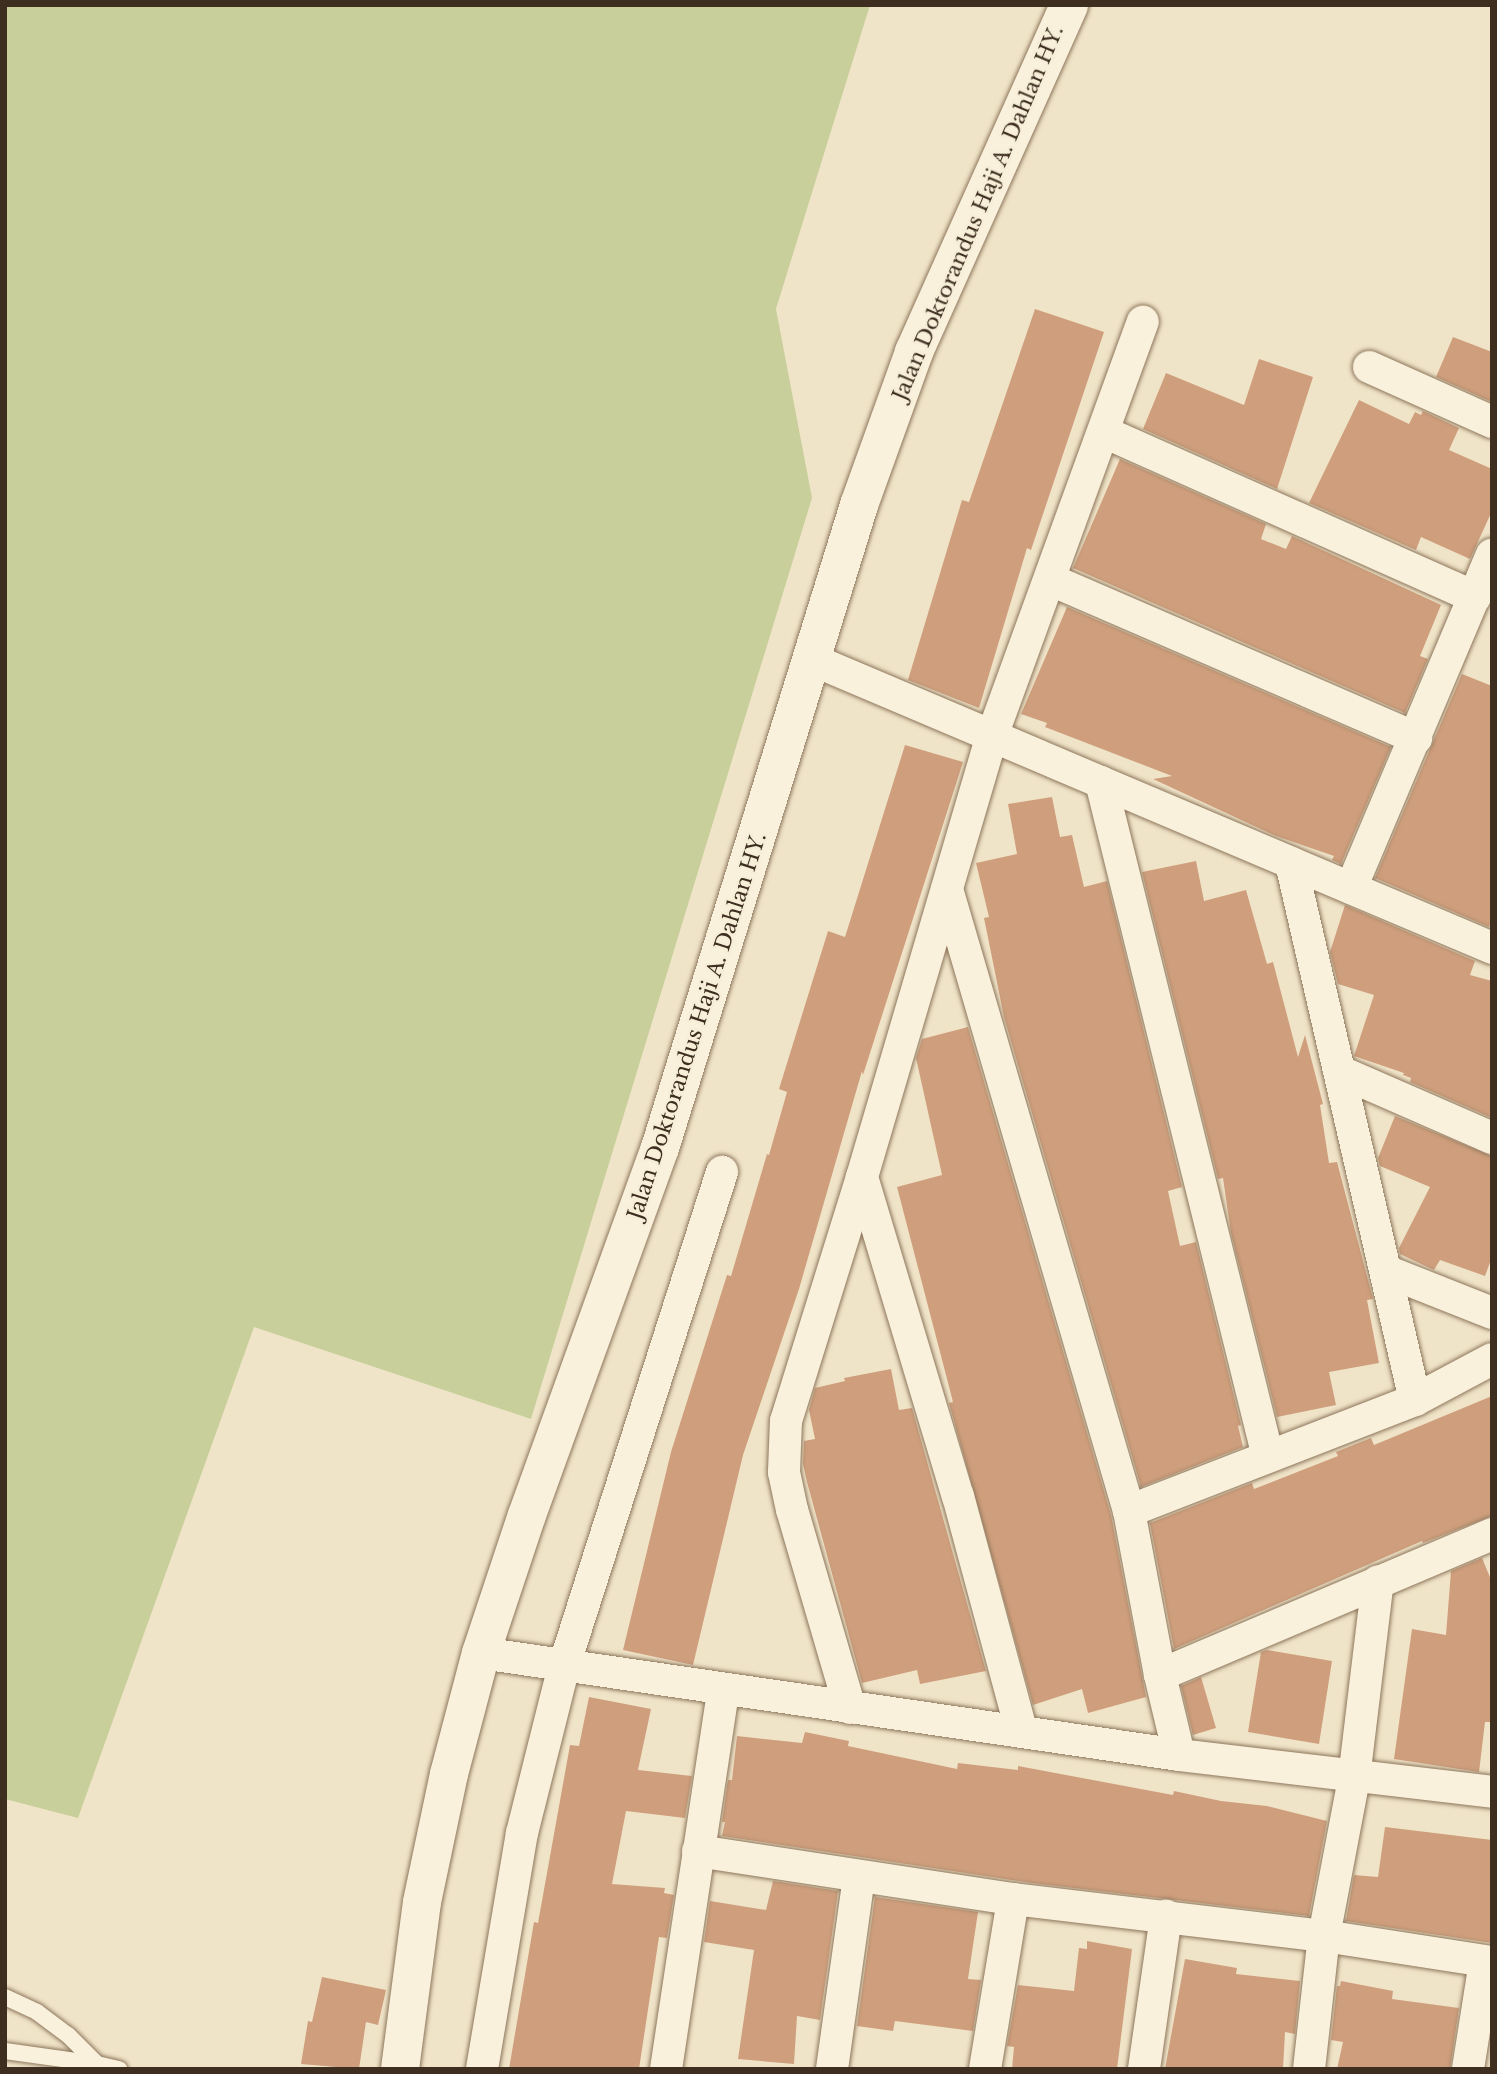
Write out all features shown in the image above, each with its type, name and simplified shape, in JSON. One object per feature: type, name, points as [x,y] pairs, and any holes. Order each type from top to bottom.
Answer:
[{"type":"street","name":"Jalan Doktorandus Haji A. Dahlan HY.","points":[[401,2069],[422,1902],[449,1774],[481,1653],[527,1514],[660,1148],[859,505],[914,352],[1069,5]]},
{"type":"street","points":[[850,1708],[792,1510],[784,1472],[786,1421],[862,1177],[992,736],[1143,322]]},
{"type":"street","points":[[1369,367],[1492,422]]},
{"type":"street","points":[[1104,432],[1475,597]]},
{"type":"street","points":[[1350,888],[1492,555]]},
{"type":"street","points":[[1051,580],[1416,738]]},
{"type":"street","points":[[813,660],[1491,947]]},
{"type":"street","points":[[1101,782],[1268,1457]]},
{"type":"street","points":[[1291,863],[1415,1400]]},
{"type":"street","points":[[947,889],[1129,1511],[1160,1675],[1179,1755]]},
{"type":"street","points":[[1341,1072],[1492,1138]]},
{"type":"street","points":[[482,2069],[522,1833],[564,1666],[722,1171]]},
{"type":"street","points":[[862,1177],[958,1496],[1021,1730]]},
{"type":"street","points":[[1385,1271],[1492,1313]]},
{"type":"street","points":[[1129,1511],[1415,1400],[1492,1359]]},
{"type":"street","points":[[1160,1675],[1492,1534]]},
{"type":"street","points":[[1309,2069],[1324,1936],[1354,1777],[1378,1581]]},
{"type":"street","points":[[481,1653],[723,1691],[1021,1730],[1179,1755],[1492,1792]]},
{"type":"street","points":[[666,2069],[723,1691]]},
{"type":"street","points":[[698,1851],[1013,1899],[1324,1936],[1488,1962],[1468,2069]]},
{"type":"street","points":[[832,2069],[859,1877]]},
{"type":"street","points":[[985,2069],[1013,1899]]},
{"type":"street","points":[[1144,2069],[1166,1916]]},
{"type":"lane","points":[[5,1997],[37,2012],[68,2035],[97,2064]]},
{"type":"lane","points":[[5,2051],[119,2069]]},
{"type":"green space","points":[[5,5],[870,5],[776,309],[812,498],[531,1419],[254,1327],[78,1818],[5,1799]]},
{"type":"building","points":[[1035,309],[1104,332],[1031,550],[1027,548],[979,708],[908,680],[962,500],[969,502]]},
{"type":"building","points":[[1453,337],[1492,352],[1492,402],[1436,377]]},
{"type":"building","points":[[1259,359],[1313,377],[1277,489],[1143,429],[1166,373],[1244,405]]},
{"type":"building","points":[[1359,400],[1409,424],[1415,412],[1421,415],[1423,411],[1459,428],[1449,450],[1492,469],[1492,511],[1470,559],[1421,537],[1416,550],[1309,503]]},
{"type":"building","points":[[1120,459],[1266,524],[1261,539],[1286,549],[1292,536],[1441,605],[1420,656],[1428,659],[1405,713],[1073,568]]},
{"type":"building","points":[[1067,607],[1391,747],[1341,864],[1332,860],[1334,856],[1276,836],[1153,779],[1172,776],[1045,727],[1047,723],[1021,714]]},
{"type":"building","points":[[1462,674],[1492,686],[1492,920],[1489,927],[1375,878]]},
{"type":"building","points":[[905,745],[963,762],[863,1075],[862,1071],[799,1289],[743,1455],[693,1665],[623,1650],[671,1452],[727,1275],[731,1276],[767,1154],[769,1155],[787,1092],[779,1089],[828,931],[845,937]]},
{"type":"building","points":[[1052,797],[1060,837],[1072,835],[1084,887],[1107,881],[1182,1187],[1168,1191],[1180,1246],[1196,1242],[1241,1425],[1238,1426],[1243,1447],[1141,1487],[1004,1017],[984,918],[989,917],[976,863],[1017,854],[1008,804]]},
{"type":"building","points":[[1196,861],[1204,901],[1246,890],[1267,964],[1273,962],[1298,1057],[1305,1035],[1323,1104],[1320,1105],[1329,1163],[1337,1162],[1373,1299],[1367,1300],[1379,1363],[1329,1372],[1336,1405],[1277,1417],[1231,1233],[1223,1178],[1218,1179],[1142,872]]},
{"type":"building","points":[[1345,905],[1475,961],[1470,975],[1492,981],[1492,1118],[1410,1082],[1411,1078],[1403,1075],[1404,1073],[1354,1056],[1374,995],[1338,984],[1330,952]]},
{"type":"building","points":[[968,1027],[1111,1515],[1146,1697],[1088,1713],[1082,1689],[1033,1705],[949,1403],[953,1402],[897,1187],[942,1175],[916,1058],[922,1039]]},
{"type":"building","points":[[1395,1116],[1492,1156],[1492,1257],[1485,1276],[1440,1260],[1434,1270],[1400,1254],[1399,1248],[1430,1187],[1380,1166],[1378,1158]]},
{"type":"building","points":[[891,1369],[899,1410],[912,1408],[986,1671],[920,1684],[917,1670],[862,1683],[807,1482],[803,1464],[804,1441],[815,1439],[809,1410],[815,1388],[845,1381],[844,1378]]},
{"type":"building","points":[[1492,1396],[1492,1516],[1423,1543],[1422,1541],[1174,1649],[1150,1523],[1252,1483],[1254,1489],[1338,1456],[1336,1452],[1371,1438],[1374,1445]]},
{"type":"building","points":[[1482,1558],[1492,1582],[1492,1722],[1485,1722],[1479,1772],[1394,1759],[1412,1629],[1446,1635],[1451,1571]]},
{"type":"building","points":[[1267,1650],[1332,1661],[1319,1744],[1248,1732],[1261,1652]]},
{"type":"building","points":[[1201,1677],[1216,1728],[1193,1735],[1181,1686]]},
{"type":"building","points":[[589,1697],[651,1709],[638,1770],[692,1776],[685,1818],[626,1811],[612,1884],[665,1888],[664,1893],[674,1895],[667,1938],[659,1937],[639,2069],[509,2069],[534,1922],[538,1923],[570,1745],[579,1746]]},
{"type":"building","points":[[805,1732],[849,1741],[848,1746],[957,1769],[958,1763],[1018,1770],[1018,1766],[1173,1795],[1174,1791],[1221,1801],[1267,1806],[1327,1821],[1309,1916],[1032,1883],[722,1836],[728,1780],[732,1780],[737,1736],[802,1743]]},
{"type":"building","points":[[1385,1827],[1492,1840],[1492,1943],[1346,1921],[1354,1875],[1378,1877]]},
{"type":"building","points":[[773,1881],[838,1891],[820,2020],[797,2016],[794,2064],[738,2059],[754,1950],[704,1942],[710,1901],[766,1910]]},
{"type":"building","points":[[875,1897],[978,1912],[968,1979],[981,1980],[973,2031],[895,2021],[893,2031],[857,2026]]},
{"type":"building","points":[[1087,1941],[1132,1949],[1117,2069],[1012,2069],[1014,2047],[1007,2046],[1018,1985],[1074,1991],[1079,1948],[1087,1949]]},
{"type":"building","points":[[1185,1959],[1237,1968],[1236,1974],[1300,1981],[1295,2034],[1285,2032],[1283,2069],[1165,2069]]},
{"type":"building","points":[[322,1977],[386,1990],[378,2025],[366,2022],[359,2069],[301,2064],[308,2021],[312,2022]]},
{"type":"building","points":[[1341,1981],[1393,1991],[1392,1999],[1459,2008],[1450,2069],[1337,2069],[1343,2042],[1331,2040],[1337,1986],[1340,1986]]}]
